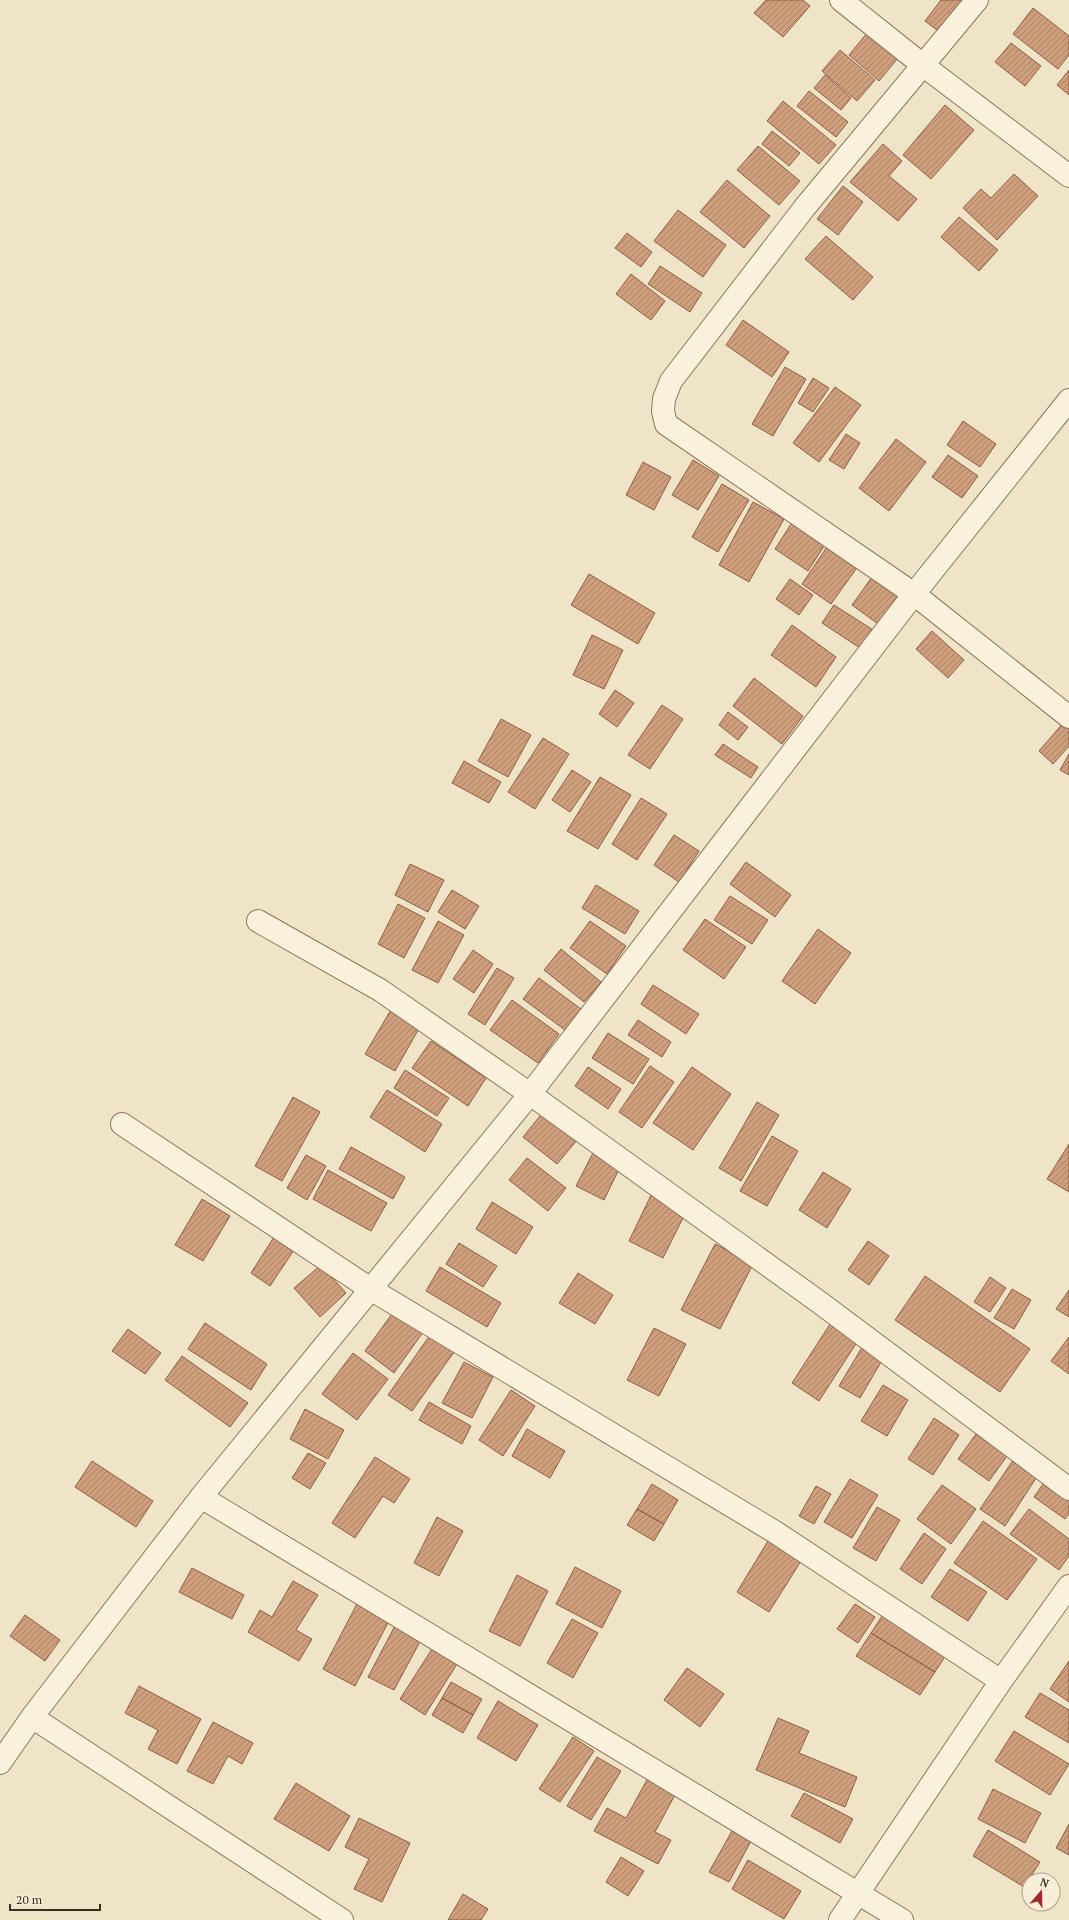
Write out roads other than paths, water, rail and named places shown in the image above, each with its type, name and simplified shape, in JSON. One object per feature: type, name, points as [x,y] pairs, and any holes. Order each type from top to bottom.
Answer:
[{"type":"street","points":[[841,0],[924,66],[1069,176]]},
{"type":"street","points":[[977,0],[806,207],[671,381],[664,399],[663,411],[666,424],[914,594],[1069,717]]},
{"type":"street","points":[[0,1763],[32,1717],[201,1497],[372,1290],[530,1094],[914,594],[1069,400]]},
{"type":"street","points":[[258,921],[380,990],[530,1094],[819,1302],[1069,1489]]},
{"type":"street","points":[[122,1124],[372,1290],[775,1532],[1001,1681]]},
{"type":"street","points":[[201,1497],[902,1920]]},
{"type":"street","points":[[840,1920],[1001,1681],[1069,1586]]},
{"type":"street","points":[[32,1717],[342,1920]]}]
